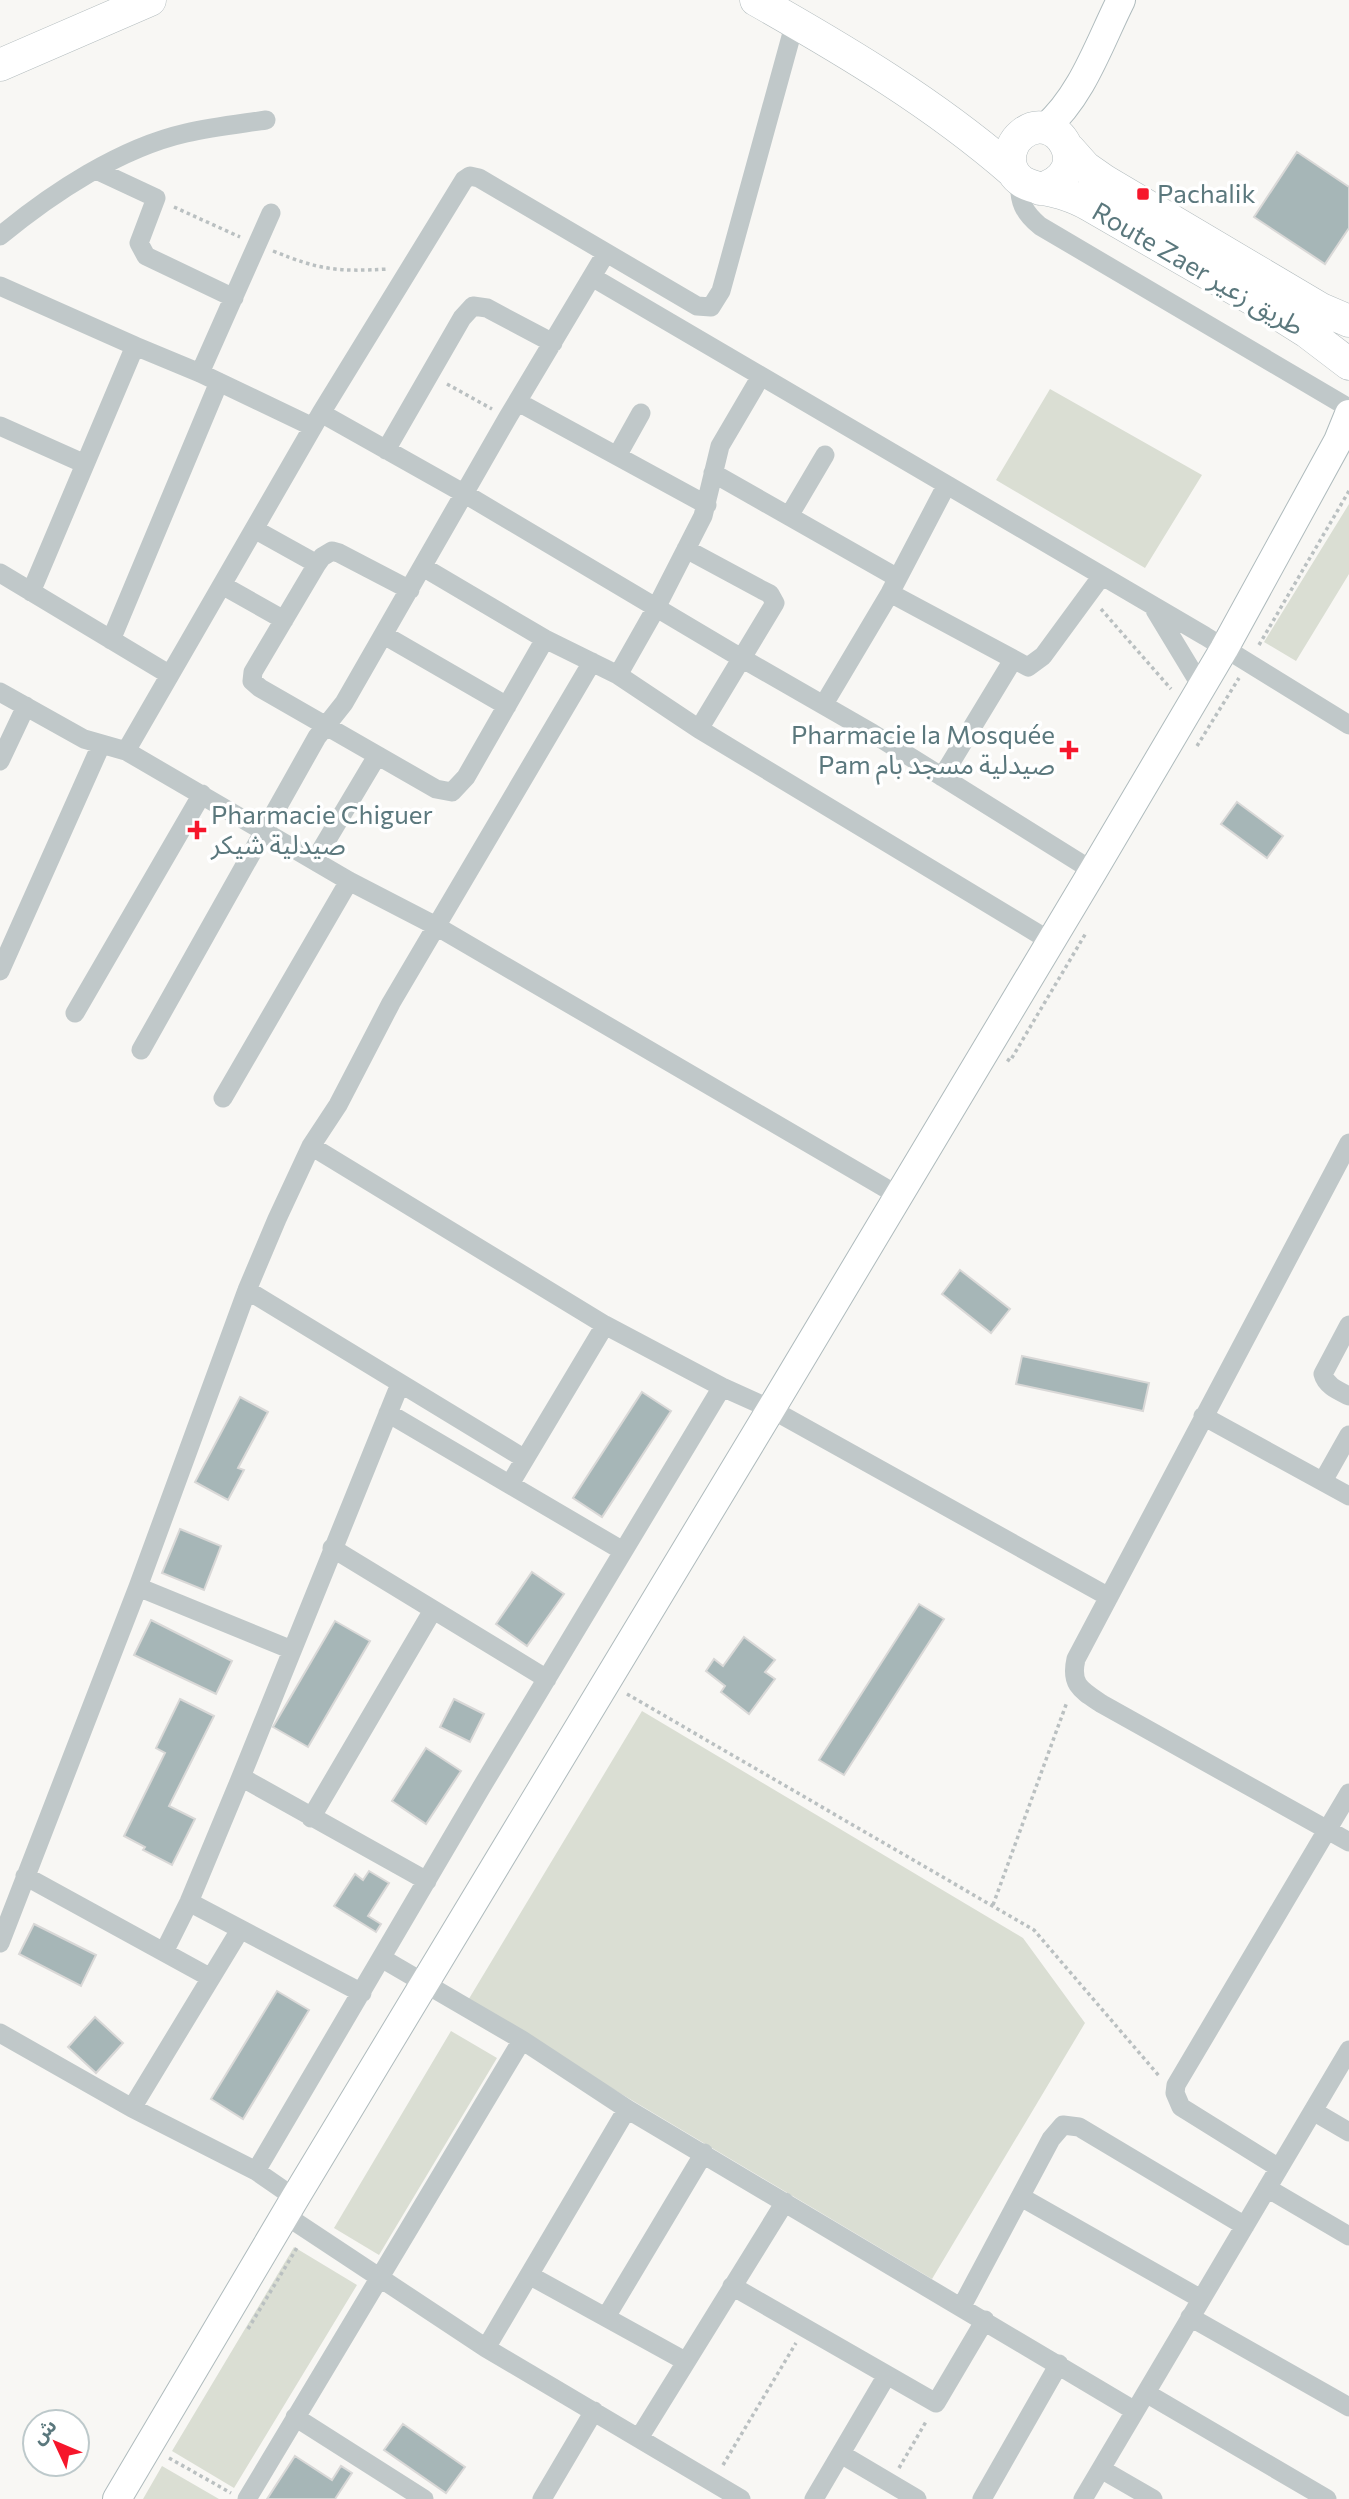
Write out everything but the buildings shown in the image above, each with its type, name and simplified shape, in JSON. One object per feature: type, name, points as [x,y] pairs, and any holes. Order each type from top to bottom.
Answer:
[{"type":"main road","points":[[0,65],[150,0]]},
{"type":"main road","name":"Route Zaer طريق زعير","points":[[756,0],[937,111],[1024,180],[1089,205],[1280,315],[1349,364]]},
{"type":"main road","points":[[1050,137],[1121,0]]},
{"type":"main road","name":"Route Zaer طريق زعير","points":[[937,111],[979,126],[1050,137],[1105,181],[1321,309],[1349,321]]},
{"type":"main road","points":[[1050,137],[1070,160],[1067,171],[1060,180],[1024,180],[1010,161],[1016,140],[1050,137]]},
{"type":"main road","points":[[117,2499],[290,2206],[426,1984],[1093,871],[1224,649],[1344,436],[1349,414]]},
{"type":"street","points":[[126,751],[317,420],[459,186],[470,176],[479,178],[697,306],[711,307],[721,291],[795,22]]},
{"type":"street","points":[[0,236],[19,220],[96,170],[135,150],[175,136],[266,120]]},
{"type":"street","points":[[96,170],[156,198],[139,243],[146,256],[234,298]]},
{"type":"street","points":[[1024,180],[1019,194],[1022,207],[1029,218],[1040,226],[1349,408]]},
{"type":"street","points":[[200,373],[271,213]]},
{"type":"street","points":[[141,1050],[263,830],[325,724],[344,703],[606,253]]},
{"type":"street","points":[[592,277],[1349,725]]},
{"type":"street","points":[[0,286],[219,382],[386,450],[742,659],[824,704],[1093,871]]},
{"type":"street","points":[[386,450],[462,318],[473,306],[487,308],[553,343]]},
{"type":"street","points":[[31,592],[135,345]]},
{"type":"street","points":[[618,674],[686,549],[707,505],[720,446],[761,376]]},
{"type":"street","points":[[111,640],[219,382]]},
{"type":"street","points":[[513,410],[617,456],[707,505]]},
{"type":"street","points":[[617,456],[641,414]]},
{"type":"street","points":[[0,426],[85,464]]},
{"type":"street","points":[[789,516],[825,455]]},
{"type":"street","points":[[713,473],[789,516],[893,585],[1028,667],[1043,656],[1101,577]]},
{"type":"street","points":[[824,704],[946,486]]},
{"type":"street","points":[[254,530],[317,564]]},
{"type":"street","points":[[686,549],[762,590],[773,598],[775,603],[699,730]]},
{"type":"street","points":[[410,590],[332,551],[317,564],[253,672],[252,681],[436,789],[452,792],[466,777],[545,639]]},
{"type":"street","points":[[424,566],[545,639],[618,674],[699,730],[1050,941]]},
{"type":"street","points":[[0,573],[170,675]]},
{"type":"street","points":[[222,585],[284,620]]},
{"type":"street","points":[[1154,609],[1201,686]]},
{"type":"street","points":[[384,635],[507,706]]},
{"type":"street","points":[[942,777],[1013,660]]},
{"type":"street","points":[[0,1942],[138,1587],[247,1290],[311,1146],[338,1105],[391,1003],[592,662]]},
{"type":"street","points":[[0,692],[84,739],[126,751],[349,881],[436,926],[899,1196]]},
{"type":"street","points":[[0,761],[26,706]]},
{"type":"street","points":[[0,971],[4,951],[101,745]]},
{"type":"street","points":[[315,860],[377,756]]},
{"type":"street","points":[[75,1013],[202,794]]},
{"type":"street","points":[[223,1098],[349,881]]},
{"type":"street","points":[[1348,1145],[1076,1658],[1073,1670],[1074,1680],[1079,1688],[1102,1704],[1349,1842]]},
{"type":"street","points":[[311,1146],[605,1325],[722,1387],[771,1409],[1109,1597]]},
{"type":"street","points":[[247,1290],[525,1459]]},
{"type":"street","points":[[510,1484],[605,1325]]},
{"type":"street","points":[[1349,1325],[1324,1374],[1327,1383],[1349,1396]]},
{"type":"street","points":[[164,1952],[189,1902],[241,1777],[400,1384]]},
{"type":"street","points":[[256,2171],[722,1387]]},
{"type":"street","points":[[388,1413],[623,1551]]},
{"type":"street","points":[[1203,1416],[1349,1496]]},
{"type":"street","points":[[1323,1481],[1349,1435]]},
{"type":"street","points":[[332,1548],[547,1679]]},
{"type":"street","points":[[138,1587],[292,1650]]},
{"type":"street","points":[[311,1818],[433,1610]]},
{"type":"street","points":[[241,1777],[427,1881]]},
{"type":"street","points":[[1279,2168],[1181,2107],[1175,2093],[1176,2085],[1349,1793]]},
{"type":"street","points":[[25,1876],[211,1978]]},
{"type":"street","points":[[189,1902],[362,1993]]},
{"type":"street","points":[[132,2108],[240,1930]]},
{"type":"street","points":[[383,1959],[522,2039],[627,2109],[1135,2411]]},
{"type":"street","points":[[0,2033],[132,2108],[256,2171],[290,2206],[379,2275],[486,2348],[738,2498]]},
{"type":"street","points":[[247,2499],[522,2039]]},
{"type":"street","points":[[1083,2499],[1349,2050]]},
{"type":"street","points":[[486,2348],[627,2109]]},
{"type":"street","points":[[1313,2111],[1349,2132]]},
{"type":"street","points":[[962,2306],[1057,2130],[1063,2125],[1079,2127],[1245,2226]]},
{"type":"street","points":[[606,2317],[704,2153]]},
{"type":"street","points":[[1267,2188],[1349,2236]]},
{"type":"street","points":[[1021,2197],[1201,2299]]},
{"type":"street","points":[[639,2438],[785,2202]]},
{"type":"street","points":[[529,2275],[685,2361]]},
{"type":"street","points":[[732,2286],[936,2403],[985,2320]]},
{"type":"street","points":[[1190,2317],[1349,2407]]},
{"type":"street","points":[[982,2499],[1059,2364]]},
{"type":"street","points":[[814,2499],[887,2375]]},
{"type":"street","points":[[1146,2392],[1316,2496]]},
{"type":"street","points":[[550,2496],[594,2411]]},
{"type":"street","points":[[295,2417],[424,2499]]},
{"type":"street","points":[[841,2454],[918,2499]]},
{"type":"street","points":[[1101,2469],[1153,2499]]},
{"type":"path","points":[[156,198],[258,245],[309,265],[346,271],[410,267]]},
{"type":"path","points":[[430,374],[513,410]]},
{"type":"path","points":[[1259,645],[1349,491]]},
{"type":"path","points":[[1088,594],[1172,688],[1166,699]]},
{"type":"path","points":[[992,1906],[1074,1680]]},
{"type":"path","points":[[607,1682],[1034,1930],[1175,2093]]},
{"type":"path","points":[[242,2339],[299,2244]]},
{"type":"path","points":[[713,2482],[805,2328]]},
{"type":"path","points":[[891,2483],[936,2403]]},
{"type":"path","points":[[164,2469],[169,2458],[236,2496],[234,2499]]},
{"type":"shaded area","points":[[1050,389],[1202,475],[1145,568],[996,480]]},
{"type":"shaded area","points":[[1349,504],[1349,574],[1296,661],[1264,642]]},
{"type":"shaded area","points":[[642,1711],[1023,1938],[1085,2023],[932,2279],[467,2002]]},
{"type":"shaded area","points":[[451,2031],[497,2058],[379,2255],[334,2228]]},
{"type":"shaded area","points":[[294,2247],[357,2285],[234,2488],[172,2451]]},
{"type":"shaded area","points":[[162,2466],[219,2499],[143,2499]]},
{"type":"place","name":"Pachalik","points":[[1143,194]]},
{"type":"place","name":"Pharmacie la Mosquée Pam صيدلية مسجد بام","points":[[1069,750]]},
{"type":"place","name":"Pharmacie Chiguer صيدلية شيكر","points":[[197,830]]}]
